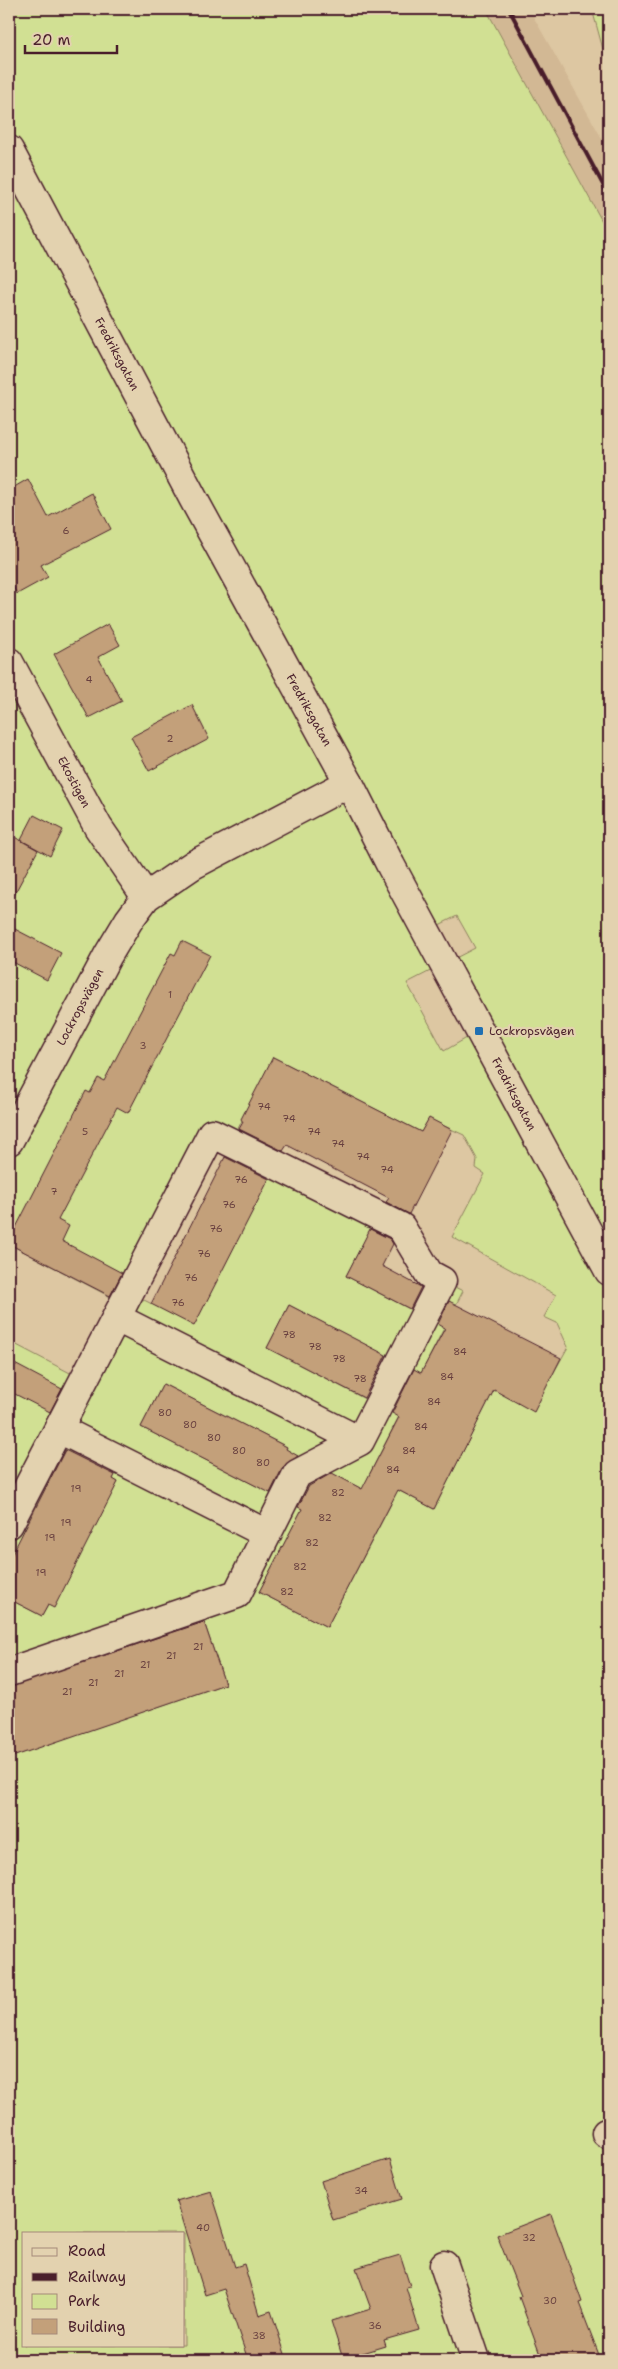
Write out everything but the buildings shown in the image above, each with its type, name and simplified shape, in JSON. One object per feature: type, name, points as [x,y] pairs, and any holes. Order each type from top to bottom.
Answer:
[{"type":"street","name":"Fredriksgatan","points":[[9,150],[194,500],[349,783],[391,866],[609,1271]]},
{"type":"street","name":"Ekostigen","points":[[9,662],[98,827],[146,897]]},
{"type":"street","name":"Lockropsvägen","points":[[9,1141],[108,955],[129,920],[146,897],[192,865],[349,783]]},
{"type":"street","points":[[9,1524],[212,1133],[401,1227],[429,1274],[442,1280],[360,1441],[297,1474],[237,1594],[9,1672]]},
{"type":"street","points":[[117,1318],[360,1441]]},
{"type":"street","points":[[59,1429],[267,1534]]},
{"type":"street","points":[[444,2265],[476,2360]]},
{"type":"shaded area","points":[[486,9],[529,9],[609,151],[609,234]]},
{"type":"green space","points":[[9,9],[486,9],[609,234],[609,2360],[9,2360],[9,1758],[29,1751],[9,1694],[9,1599],[42,1616],[118,1482],[113,1479],[118,1468],[75,1446],[17,1558],[11,1555],[9,1560],[9,1341],[72,1374],[124,1304],[9,1244]],"holes":[[[457,916],[475,948],[444,964],[427,931]],[[444,964],[479,1031],[444,1051],[407,983]],[[273,1057],[421,1132],[429,1119],[464,1135],[477,1159],[476,1168],[485,1174],[452,1237],[556,1295],[544,1317],[557,1323],[568,1347],[549,1381],[509,1360],[434,1509],[369,1475],[463,1291],[442,1281],[423,1316],[346,1276],[378,1215],[231,1143]],[[206,1145],[269,1178],[194,1325],[130,1293]],[[289,1305],[387,1356],[365,1399],[267,1348]],[[163,1384],[287,1447],[264,1490],[141,1427]],[[323,1469],[391,1504],[327,1627],[259,1592]],[[203,1619],[225,1684],[68,1737],[46,1672]]]},
{"type":"green space","points":[[592,9],[609,9],[609,71]]},
{"type":"railway","points":[[509,9],[609,196]]},
{"type":"place","name":"Lockropsvägen","points":[[479,1031]]}]
